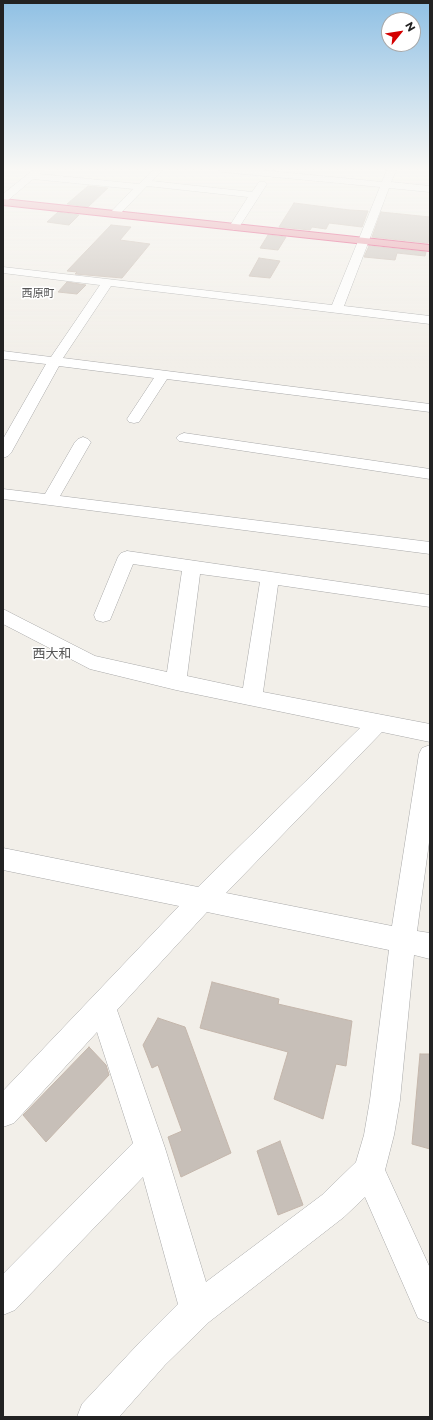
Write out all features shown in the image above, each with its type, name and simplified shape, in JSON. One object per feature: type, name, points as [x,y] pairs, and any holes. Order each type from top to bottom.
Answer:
[{"type":"highway","points":[[311,235],[430,248]]},
{"type":"street","points":[[336,310],[367,235]]},
{"type":"street","points":[[3,270],[430,320]]},
{"type":"street","points":[[3,453],[54,362],[108,282]]},
{"type":"street","points":[[3,355],[430,408]]},
{"type":"street","points":[[134,419],[163,375]]},
{"type":"street","points":[[184,438],[430,474]]},
{"type":"street","points":[[50,500],[83,442]]},
{"type":"street","points":[[3,494],[430,548]]},
{"type":"street","points":[[103,615],[127,557],[430,601]]},
{"type":"street","points":[[176,682],[192,566]]},
{"type":"street","points":[[252,698],[270,577]]},
{"type":"street","points":[[3,616],[90,662],[252,698],[377,724],[430,733]]},
{"type":"street","points":[[3,1112],[203,899],[377,724]]},
{"type":"street","points":[[95,1417],[153,1352],[197,1310],[333,1206],[369,1171],[379,1135],[417,942],[430,754]]},
{"type":"street","points":[[3,859],[417,942]]},
{"type":"street","points":[[102,1006],[150,1148],[197,1310]]},
{"type":"street","points":[[3,1298],[150,1148]]},
{"type":"street","points":[[369,1171],[430,1306]]},
{"type":"building","points":[[101,235],[124,235],[120,240],[150,244],[122,278],[75,274],[77,272],[67,271]]},
{"type":"building","points":[[268,235],[286,237],[278,250],[260,248]]},
{"type":"building","points":[[373,235],[430,235],[428,243],[372,237]]},
{"type":"building","points":[[369,246],[426,252],[425,256],[397,253],[395,260],[364,257]]},
{"type":"building","points":[[259,258],[280,261],[270,278],[249,276]]},
{"type":"building","points":[[67,282],[86,285],[77,294],[58,292]]},
{"type":"building","points":[[212,982],[279,999],[278,1004],[352,1021],[346,1066],[336,1064],[323,1119],[274,1099],[288,1052],[200,1028]]},
{"type":"building","points":[[158,1018],[185,1027],[231,1153],[181,1177],[168,1137],[182,1131],[158,1065],[152,1068],[143,1045]]},
{"type":"building","points":[[89,1047],[106,1065],[109,1075],[46,1142],[23,1115]]},
{"type":"building","points":[[420,1054],[430,1054],[430,1149],[412,1144]]},
{"type":"building","points":[[280,1141],[303,1205],[278,1215],[257,1151]]},
{"type":"district","name":"西原町","points":[[38,294]]},
{"type":"district","name":"西大和","points":[[52,654]]}]
